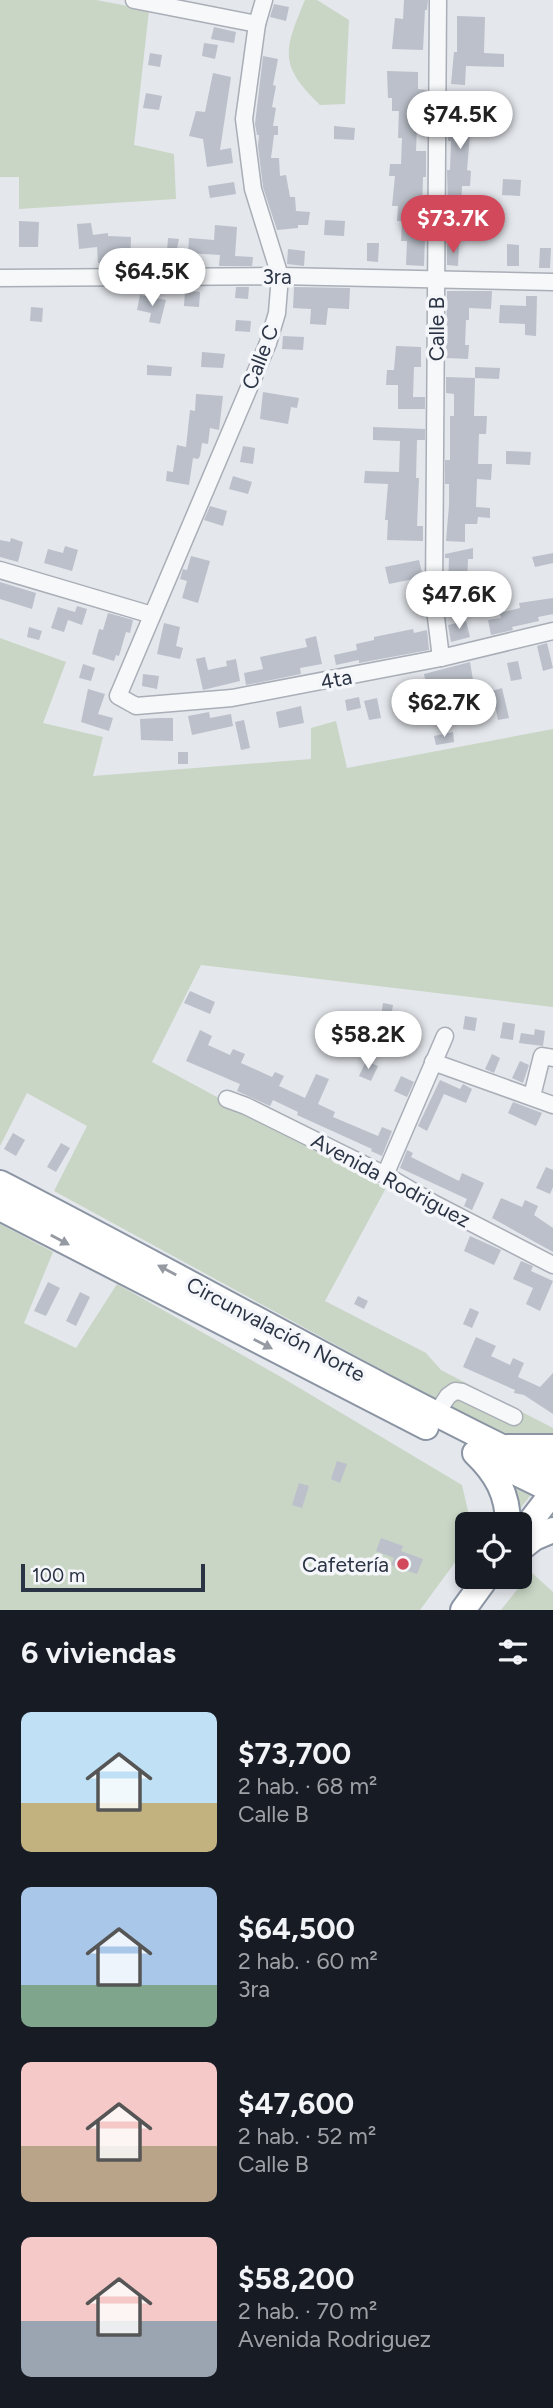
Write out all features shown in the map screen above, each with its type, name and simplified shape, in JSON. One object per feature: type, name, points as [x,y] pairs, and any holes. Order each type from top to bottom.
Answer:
[{"type":"highway","name":"Circunvalación Norte","points":[[0,1184],[123,1246],[436,1414],[483,1448],[553,1491]]},
{"type":"highway","name":"Circunvalación Norte","points":[[1,1212],[483,1448],[553,1472]]},
{"type":"highway","points":[[507,1512],[506,1497],[488,1465],[483,1448],[553,1447]]},
{"type":"highway","points":[[532,1519],[553,1491]]},
{"type":"highway","points":[[532,1540],[553,1530]]},
{"type":"highway","points":[[463,1610],[478,1589]]},
{"type":"street","points":[[134,0],[257,24]]},
{"type":"street","name":"Calle C","points":[[118,695],[268,343],[277,313],[280,276],[253,189],[244,119],[257,24],[264,0]]},
{"type":"street","name":"Calle B","points":[[438,0],[434,601],[441,658]]},
{"type":"street","name":"3ra","points":[[0,278],[280,276],[553,282]]},
{"type":"street","points":[[0,570],[152,615]]},
{"type":"street","name":"4ta","points":[[118,695],[136,706],[232,698],[441,658],[553,631]]},
{"type":"street","points":[[385,1175],[445,1036]]},
{"type":"street","points":[[532,1096],[542,1056],[553,1058]]},
{"type":"street","points":[[433,1062],[553,1105]]},
{"type":"street","name":"Avenida Rodriguez","points":[[227,1100],[246,1106],[385,1175],[553,1265]]},
{"type":"street","points":[[436,1414],[448,1396],[455,1391],[514,1417]]},
{"type":"green space","points":[[0,0],[96,0],[149,10],[134,145],[174,154],[176,199],[19,209],[19,177],[0,177]]},
{"type":"green space","points":[[305,0],[317,0],[349,20],[345,104],[320,105],[306,91],[291,67],[289,45]]},
{"type":"green space","points":[[0,638],[66,662],[43,723],[103,737],[93,776],[311,759],[311,728],[336,721],[347,768],[553,729],[553,1007],[201,965],[152,1062],[386,1188],[325,1301],[426,1353],[441,1370],[553,1428],[553,1445],[525,1448],[54,1191],[87,1126],[27,1093],[0,1146]]},
{"type":"green space","points":[[0,1224],[53,1252],[24,1323],[76,1348],[117,1284],[281,1377],[462,1485],[468,1512],[455,1512],[455,1562],[420,1610],[0,1610]]},
{"type":"green space","points":[[509,1480],[534,1491],[518,1511]]},
{"type":"green space","points":[[532,1573],[553,1592],[553,1610],[501,1610],[518,1589],[532,1589]]},
{"type":"building","points":[[404,0],[428,0],[423,50],[392,49],[395,18],[403,19]]},
{"type":"building","points":[[274,4],[289,7],[286,21],[270,17]]},
{"type":"building","points":[[457,16],[485,17],[484,53],[504,54],[504,67],[466,66],[465,85],[451,84],[454,52],[457,52]]},
{"type":"building","points":[[214,27],[236,32],[234,43],[211,39]]},
{"type":"building","points":[[204,43],[218,45],[215,59],[202,56]]},
{"type":"building","points":[[150,53],[162,55],[160,67],[148,65]]},
{"type":"building","points":[[263,56],[278,59],[272,107],[276,108],[273,126],[278,126],[278,135],[274,135],[271,158],[279,158],[280,176],[286,175],[290,197],[295,197],[296,211],[310,212],[308,225],[298,225],[298,228],[277,230],[263,187],[259,135],[255,124]]},
{"type":"building","points":[[387,71],[418,72],[418,89],[427,90],[424,126],[417,126],[416,151],[426,151],[422,209],[426,209],[424,266],[406,265],[407,241],[401,241],[402,221],[397,221],[398,206],[392,206],[395,176],[389,176],[390,164],[401,164],[402,138],[398,138],[399,111],[392,111],[392,98],[388,98]]},
{"type":"building","points":[[213,73],[231,77],[220,150],[231,148],[233,163],[207,167],[203,139],[189,136],[196,111],[205,112]]},
{"type":"building","points":[[146,93],[162,96],[159,110],[143,108]]},
{"type":"building","points":[[452,106],[482,107],[481,123],[471,122],[467,170],[471,171],[470,186],[462,186],[461,207],[448,206],[447,170],[450,170],[451,141],[448,141],[448,130],[452,130]]},
{"type":"building","points":[[334,126],[355,128],[354,140],[334,139]]},
{"type":"building","points":[[503,179],[521,180],[520,196],[502,195]]},
{"type":"building","points":[[234,182],[236,194],[210,198],[208,186]]},
{"type":"building","points":[[325,220],[345,221],[344,236],[324,235]]},
{"type":"building","points":[[19,221],[39,222],[38,247],[19,247]]},
{"type":"building","points":[[91,223],[93,235],[108,233],[108,236],[131,237],[130,267],[116,266],[116,261],[98,263],[97,247],[79,249],[77,224]]},
{"type":"building","points":[[215,225],[237,227],[235,256],[253,257],[252,266],[219,266],[220,255],[188,253],[189,238],[214,240]]},
{"type":"building","points":[[168,238],[179,239],[176,253],[167,252]]},
{"type":"building","points":[[367,243],[379,243],[378,262],[367,261]]},
{"type":"building","points":[[447,244],[459,244],[458,266],[447,265]]},
{"type":"building","points":[[507,244],[519,245],[519,266],[507,266]]},
{"type":"building","points":[[540,248],[551,248],[550,268],[539,268]]},
{"type":"building","points":[[288,249],[305,251],[304,266],[287,264]]},
{"type":"building","points":[[236,287],[249,287],[248,299],[235,298]]},
{"type":"building","points":[[294,287],[350,288],[349,309],[328,308],[326,325],[310,324],[311,309],[293,308]]},
{"type":"building","points":[[185,291],[200,292],[199,307],[184,306]]},
{"type":"building","points":[[447,291],[492,291],[491,309],[469,308],[465,345],[469,345],[468,359],[446,358]]},
{"type":"building","points":[[140,295],[166,300],[160,324],[149,322],[151,313],[137,310]]},
{"type":"building","points":[[526,296],[537,296],[536,336],[525,335],[525,324],[499,323],[500,305],[526,306]]},
{"type":"building","points":[[31,307],[43,308],[42,322],[30,321]]},
{"type":"building","points":[[236,320],[251,321],[250,332],[235,331]]},
{"type":"building","points":[[283,336],[304,337],[303,350],[282,349]]},
{"type":"building","points":[[396,346],[421,347],[421,367],[414,367],[413,397],[425,397],[425,409],[398,409],[398,385],[386,385],[387,370],[394,370]]},
{"type":"building","points":[[202,352],[225,354],[223,368],[201,367]]},
{"type":"building","points":[[147,365],[172,367],[171,376],[147,375]]},
{"type":"building","points":[[475,367],[500,368],[499,379],[475,378]]},
{"type":"building","points":[[446,377],[475,378],[474,416],[487,416],[486,434],[479,434],[478,464],[492,464],[491,480],[477,479],[476,507],[490,508],[490,518],[478,517],[477,524],[465,524],[465,542],[446,541],[449,484],[445,484],[445,460],[450,460],[450,416],[454,416],[454,394],[446,393]]},
{"type":"building","points":[[263,392],[299,398],[297,408],[291,407],[288,424],[260,419]]},
{"type":"building","points":[[196,394],[223,396],[219,430],[210,428],[208,444],[202,443],[200,456],[198,459],[193,458],[189,485],[166,481],[167,471],[173,472],[177,445],[186,447],[190,410],[195,411]]},
{"type":"building","points":[[373,427],[425,429],[425,440],[417,440],[416,478],[419,478],[417,526],[423,526],[423,541],[387,540],[388,520],[385,520],[388,484],[364,483],[365,471],[399,472],[400,441],[373,440]]},
{"type":"building","points":[[243,446],[255,448],[253,464],[240,462]]},
{"type":"building","points":[[506,451],[531,452],[530,465],[506,464]]},
{"type":"building","points":[[233,476],[252,482],[248,494],[229,489]]},
{"type":"building","points":[[210,506],[227,511],[223,526],[204,520]]},
{"type":"building","points":[[11,538],[23,542],[18,562],[0,557],[0,540],[10,542]]},
{"type":"building","points":[[65,546],[78,550],[72,571],[44,563],[48,549],[63,553]]},
{"type":"building","points":[[473,548],[473,559],[468,559],[467,586],[448,586],[449,558],[445,558],[445,554]]},
{"type":"building","points":[[553,553],[553,563],[535,567],[532,557]]},
{"type":"building","points":[[191,556],[210,561],[198,603],[182,598],[187,581],[180,579],[183,569],[187,570]]},
{"type":"building","points":[[419,560],[423,577],[389,584],[385,567]]},
{"type":"building","points":[[0,582],[36,593],[32,609],[0,599]]},
{"type":"building","points":[[553,598],[553,614],[538,617],[539,621],[512,627],[513,630],[491,635],[488,620],[501,618],[500,613],[520,608],[519,603]]},
{"type":"building","points":[[77,606],[87,609],[82,625],[68,620],[64,632],[51,628],[58,607],[75,612]]},
{"type":"building","points":[[108,613],[133,620],[130,633],[126,632],[119,656],[116,655],[114,661],[92,654],[99,629],[103,630]]},
{"type":"building","points":[[466,621],[470,637],[451,642],[448,625]]},
{"type":"building","points":[[164,623],[180,627],[176,646],[183,648],[180,659],[157,654]]},
{"type":"building","points":[[29,627],[42,631],[39,640],[27,637]]},
{"type":"building","points":[[413,629],[414,633],[427,630],[429,650],[336,665],[334,655],[357,650],[356,644],[374,640],[374,637]]},
{"type":"building","points":[[316,636],[322,664],[300,668],[301,674],[246,685],[244,673],[263,669],[260,657],[307,647],[305,639]]},
{"type":"building","points":[[547,643],[553,668],[543,671],[537,646]]},
{"type":"building","points":[[205,657],[208,670],[227,666],[226,661],[236,659],[240,681],[203,690],[196,659]]},
{"type":"building","points":[[518,661],[522,679],[511,681],[507,663]]},
{"type":"building","points":[[470,662],[473,680],[428,692],[424,674]]},
{"type":"building","points":[[83,664],[95,668],[91,681],[79,678]]},
{"type":"building","points":[[143,674],[159,676],[157,689],[142,686]]},
{"type":"building","points":[[502,688],[509,718],[498,720],[492,691]]},
{"type":"building","points":[[88,689],[105,694],[98,714],[113,718],[109,731],[81,722]]},
{"type":"building","points":[[359,697],[361,708],[347,711],[345,700]]},
{"type":"building","points":[[377,698],[381,718],[369,720],[364,701]]},
{"type":"building","points":[[301,706],[304,723],[279,728],[276,712]]},
{"type":"building","points":[[209,712],[210,718],[231,714],[233,726],[192,735],[188,716]]},
{"type":"building","points":[[173,718],[173,741],[141,740],[140,719]]},
{"type":"building","points":[[244,720],[250,748],[241,750],[235,722]]},
{"type":"building","points":[[453,732],[454,742],[436,745],[434,736]]},
{"type":"building","points":[[178,752],[188,752],[188,764],[178,764]]},
{"type":"building","points":[[190,991],[215,1002],[210,1014],[184,1003]]},
{"type":"building","points":[[383,1003],[393,1005],[391,1017],[381,1016]]},
{"type":"building","points":[[465,1016],[477,1018],[475,1031],[463,1029]]},
{"type":"building","points":[[503,1022],[515,1024],[513,1040],[500,1038]]},
{"type":"building","points":[[535,1029],[545,1031],[543,1046],[519,1043],[521,1033],[534,1035]]},
{"type":"building","points":[[200,1030],[212,1036],[208,1045],[230,1055],[233,1049],[245,1054],[241,1063],[272,1077],[275,1072],[284,1076],[279,1086],[305,1098],[316,1074],[329,1079],[318,1104],[335,1112],[333,1117],[378,1136],[382,1127],[392,1131],[382,1156],[297,1115],[298,1112],[273,1100],[270,1106],[237,1091],[240,1084],[186,1061]]},
{"type":"building","points":[[492,1054],[500,1058],[494,1073],[485,1069]]},
{"type":"building","points":[[366,1061],[378,1066],[371,1081],[359,1076]]},
{"type":"building","points":[[520,1061],[529,1065],[523,1083],[512,1078]]},
{"type":"building","points":[[401,1076],[414,1082],[407,1097],[394,1091]]},
{"type":"building","points":[[440,1080],[460,1089],[463,1084],[472,1089],[466,1103],[444,1094],[427,1131],[418,1126]]},
{"type":"building","points":[[513,1102],[542,1113],[536,1126],[508,1113]]},
{"type":"building","points":[[13,1133],[25,1140],[16,1156],[4,1149]]},
{"type":"building","points":[[61,1143],[70,1148],[56,1172],[47,1167]]},
{"type":"building","points":[[407,1150],[413,1153],[411,1157],[459,1181],[462,1173],[484,1183],[472,1210],[464,1206],[467,1199],[400,1168]]},
{"type":"building","points":[[546,1167],[553,1170],[553,1187],[550,1194],[536,1188]]},
{"type":"building","points":[[501,1198],[522,1207],[525,1200],[538,1206],[534,1215],[553,1228],[553,1252],[492,1218]]},
{"type":"building","points":[[470,1236],[501,1250],[494,1265],[464,1251]]},
{"type":"building","points":[[521,1261],[533,1266],[531,1271],[553,1281],[540,1311],[526,1304],[533,1288],[513,1279]]},
{"type":"building","points":[[48,1282],[60,1288],[46,1316],[34,1311]]},
{"type":"building","points":[[80,1292],[90,1297],[76,1326],[66,1321]]},
{"type":"building","points":[[358,1296],[368,1301],[364,1309],[354,1304]]},
{"type":"building","points":[[470,1308],[479,1312],[472,1328],[463,1324]]},
{"type":"building","points":[[476,1337],[496,1346],[491,1356],[510,1365],[513,1358],[524,1363],[518,1377],[540,1387],[553,1373],[553,1414],[524,1395],[514,1393],[515,1390],[463,1367]]},
{"type":"building","points":[[337,1461],[347,1464],[340,1483],[331,1479]]},
{"type":"building","points":[[299,1483],[309,1486],[302,1508],[292,1505]]},
{"type":"building","points":[[381,1538],[403,1546],[401,1551],[423,1559],[417,1574],[391,1565],[394,1558],[376,1551]]},
{"type":"place","name":"Cafetería","points":[[403,1564]]}]
